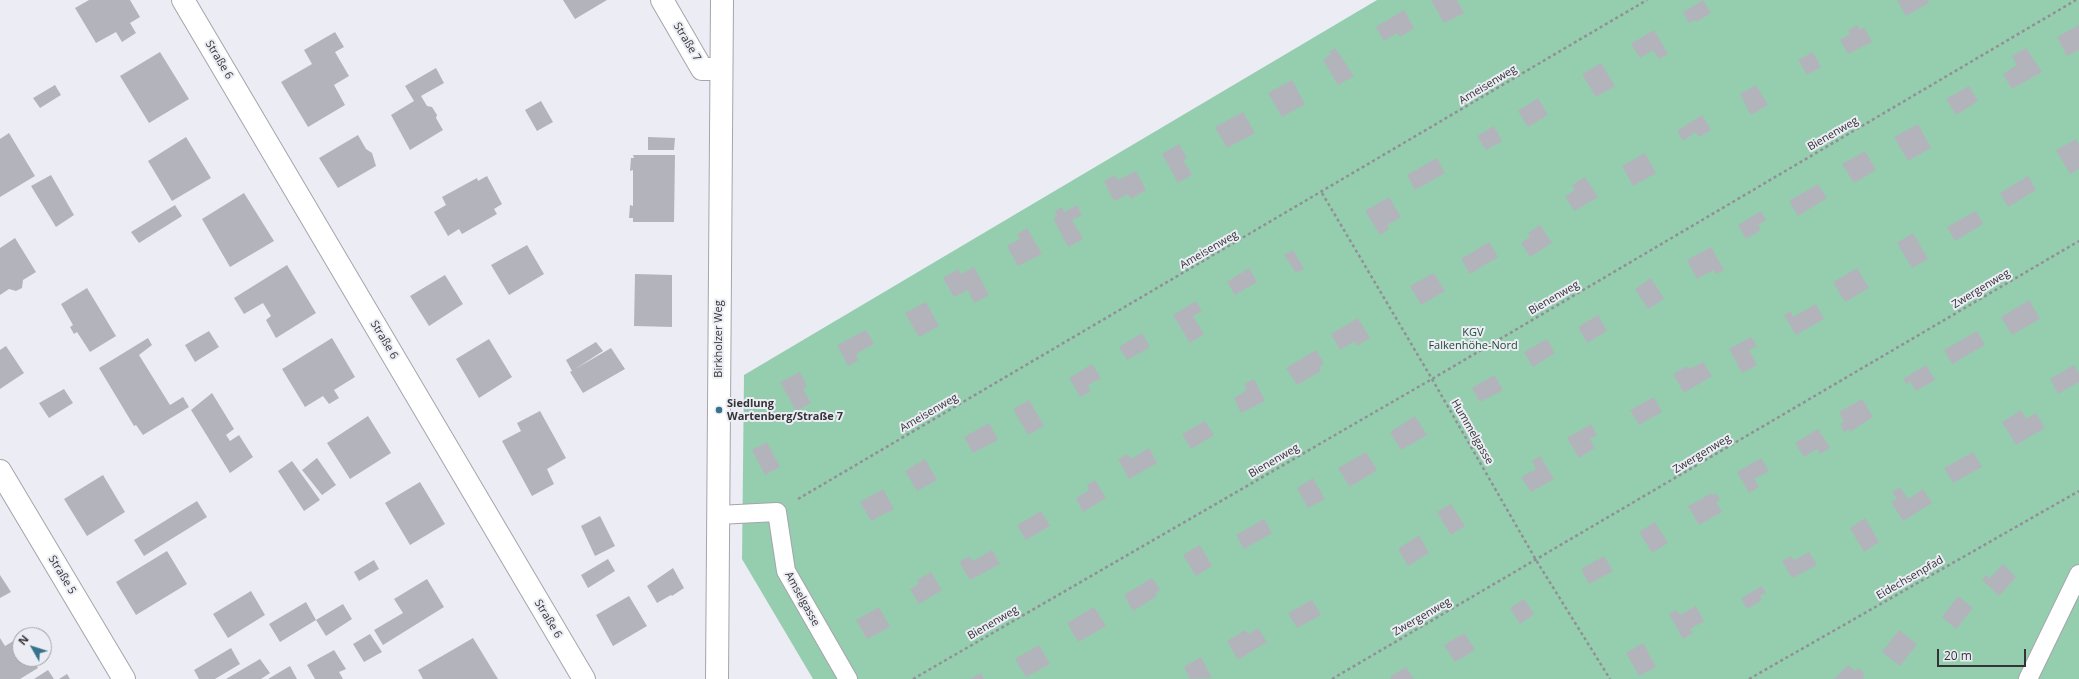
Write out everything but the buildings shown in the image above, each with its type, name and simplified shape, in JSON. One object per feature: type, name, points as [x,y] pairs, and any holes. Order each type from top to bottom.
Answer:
[{"type":"street","name":"Straße 6","points":[[183,0],[584,679]]},
{"type":"street","name":"Straße 7","points":[[662,0],[702,69],[721,69]]},
{"type":"street","name":"Birkholzer Weg","points":[[717,679],[722,0]]},
{"type":"street","name":"Straße 5","points":[[0,471],[124,679]]},
{"type":"lane","points":[[718,515],[777,512]]},
{"type":"lane","name":"Amselgasse","points":[[777,512],[786,571],[848,679]]},
{"type":"lane","points":[[2028,679],[2079,574]]},
{"type":"path","name":"Ameisenweg","points":[[777,512],[1322,193],[1647,0]]},
{"type":"path","name":"Bienenweg","points":[[913,679],[1432,379],[2076,0]]},
{"type":"path","name":"Hummelgasse","points":[[1322,193],[1432,379],[1536,560],[1610,679]]},
{"type":"path","name":"Zwergenweg","points":[[1332,679],[2079,240]]},
{"type":"path","name":"Eidechsenpfad","points":[[1749,679],[2079,490]]},
{"type":"green space","name":"KGV Falkenhöhe-Nord","points":[[1377,0],[2079,0],[2079,679],[813,679],[742,559],[744,375]]},
{"type":"place","name":"Siedlung Wartenberg/Straße 7","points":[[719,410]]}]
